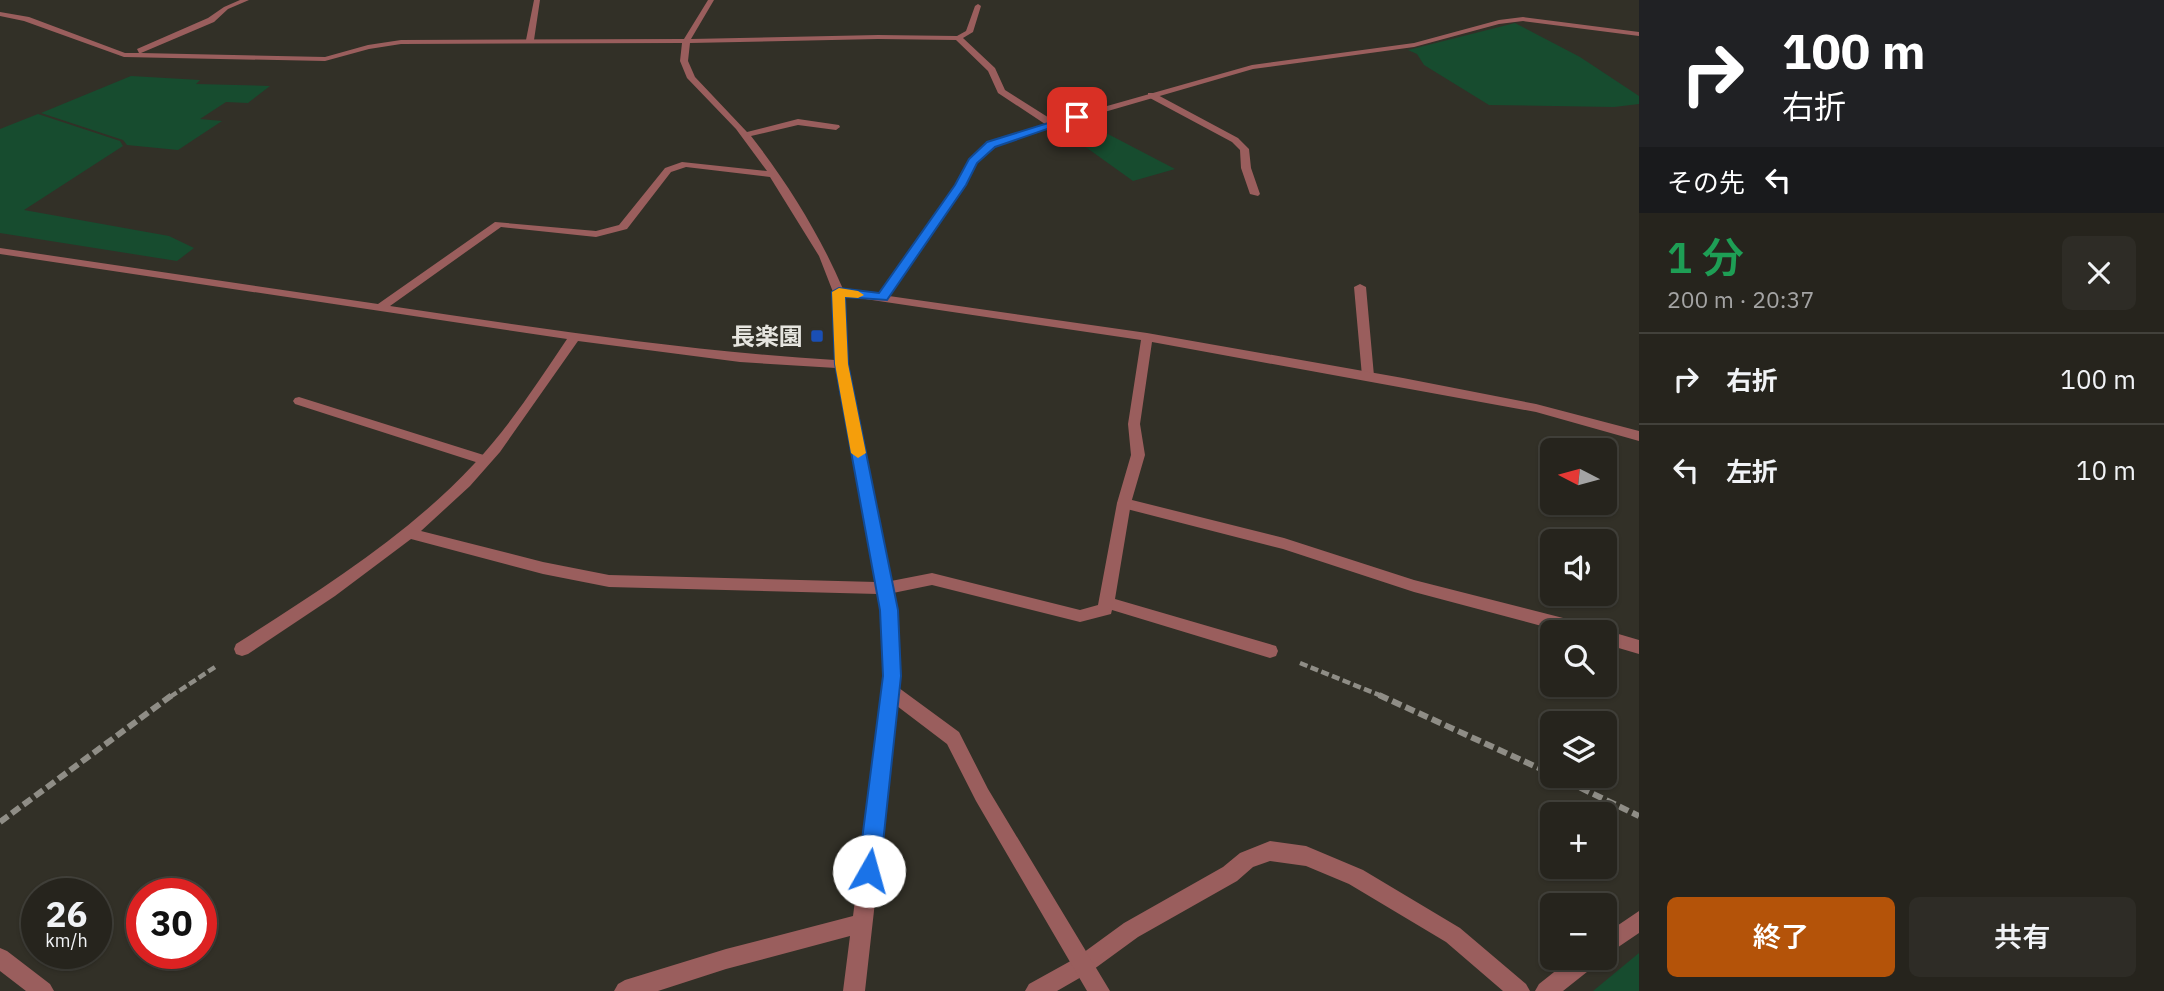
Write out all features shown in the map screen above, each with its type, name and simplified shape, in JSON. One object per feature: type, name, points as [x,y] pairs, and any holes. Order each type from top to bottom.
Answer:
[{"type":"street","points":[[132,55],[211,20],[226,8],[246,0]]},
{"type":"street","points":[[530,40],[537,0]]},
{"type":"street","points":[[711,0],[686,41],[684,61],[691,78],[745,135],[774,175],[824,256],[839,292],[841,364],[885,589],[889,623],[890,691],[854,991]]},
{"type":"street","points":[[0,15],[26,19],[124,55],[325,59],[368,47],[401,42],[958,38],[969,32],[978,6]]},
{"type":"street","points":[[882,298],[960,185],[972,162],[991,145],[1052,124],[1252,67],[1414,45],[1499,22],[1522,19],[1639,34]]},
{"type":"street","points":[[958,38],[992,70],[1001,90],[1052,124]]},
{"type":"street","points":[[1151,95],[1235,141],[1244,149],[1246,168],[1255,194]]},
{"type":"street","points":[[745,135],[798,122],[836,127]]},
{"type":"street","points":[[378,309],[499,224],[596,234],[623,227],[668,170],[685,164],[774,175]]},
{"type":"street","points":[[0,251],[575,337],[740,358],[841,364]]},
{"type":"street","points":[[1360,287],[1368,376]]},
{"type":"street","points":[[839,292],[1147,337],[1368,376],[1536,408],[1639,436]]},
{"type":"street","points":[[242,649],[381,557],[464,483],[511,430],[575,337]]},
{"type":"street","points":[[409,533],[543,568],[608,581],[885,589],[932,579],[1080,616],[1105,609],[1124,503],[1138,456],[1134,424],[1147,337]]},
{"type":"street","points":[[299,401],[485,460]]},
{"type":"street","points":[[1124,503],[1284,544],[1414,586],[1544,620]]},
{"type":"street","points":[[1105,602],[1270,651]]},
{"type":"street","points":[[1617,641],[1639,648]]},
{"type":"street","points":[[890,691],[953,738],[982,796],[1100,991]]},
{"type":"street","points":[[1036,991],[1083,965],[1131,930],[1230,874],[1247,860],[1270,851],[1306,856],[1356,877],[1453,935],[1519,991]]},
{"type":"street","points":[[1617,937],[1639,920]]},
{"type":"street","points":[[625,991],[726,959],[863,923]]},
{"type":"street","points":[[0,958],[43,991]]},
{"type":"street","points":[[1546,991],[1573,970]]},
{"type":"path","points":[[0,822],[147,712],[242,649]]},
{"type":"path","points":[[1270,651],[1418,711],[1540,769]]},
{"type":"path","points":[[1580,788],[1639,816]]},
{"type":"green space","points":[[1515,23],[1580,57],[1639,96],[1639,104],[1614,107],[1489,105],[1424,65],[1417,54],[1408,50]]},
{"type":"green space","points":[[131,76],[200,80],[196,84],[270,86],[248,103],[226,102],[200,119],[222,121],[178,150],[127,145],[123,140],[41,113]]},
{"type":"green space","points":[[38,114],[120,141],[123,146],[24,210],[169,236],[194,248],[177,261],[0,233],[0,129]]},
{"type":"green space","points":[[1083,121],[1175,169],[1133,181],[1087,148],[1051,130]]},
{"type":"green space","points":[[1639,953],[1639,991],[1593,991]]},
{"type":"slow traffic","points":[[858,295],[839,292],[841,364],[858,453]]},
{"type":"place","name":"長楽園","points":[[817,336]]},
{"type":"route","points":[[869,871],[892,676],[889,610],[841,364],[839,292],[882,298],[960,185],[972,162],[991,145],[1077,117]]}]
